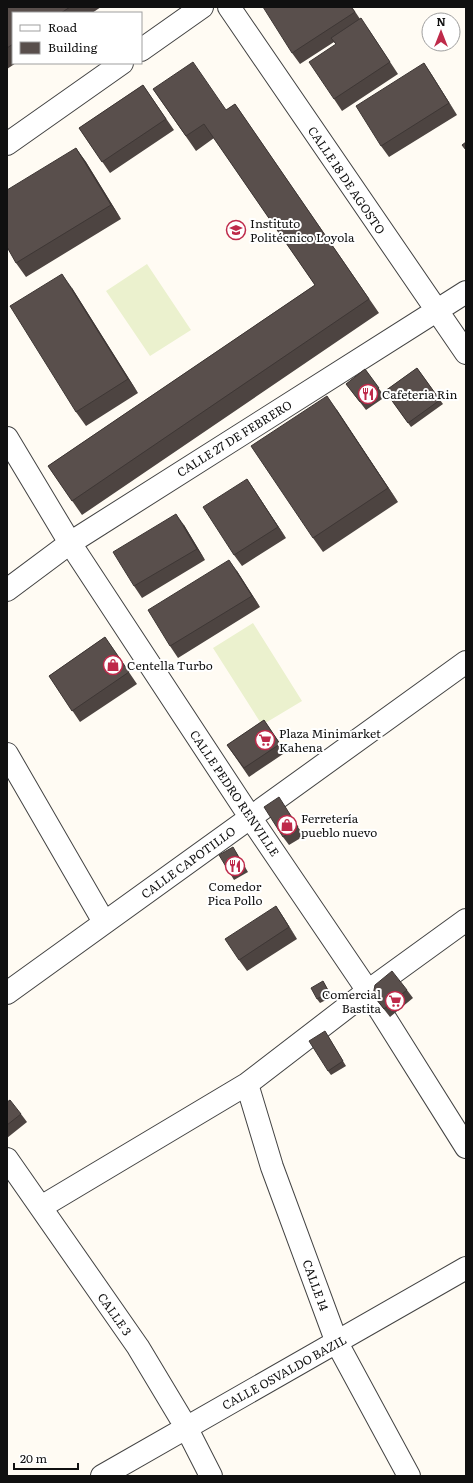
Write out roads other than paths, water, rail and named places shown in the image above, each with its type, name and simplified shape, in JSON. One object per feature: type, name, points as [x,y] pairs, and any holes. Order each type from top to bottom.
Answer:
[{"type":"street","points":[[142,49],[202,7]]},
{"type":"street","name":"CALLE 18 DE AGOSTO","points":[[229,7],[466,353]]},
{"type":"street","points":[[7,144],[121,64]]},
{"type":"street","name":"CALLE 27 DE FEBRERO","points":[[7,590],[70,543],[466,292]]},
{"type":"street","name":"CALLE PEDRO RENVILLE","points":[[10,448],[70,543],[250,817],[368,991],[466,1147]]},
{"type":"street","name":"CALLE CAPOTILLO","points":[[7,993],[466,662]]},
{"type":"street","points":[[7,754],[104,922]]},
{"type":"street","points":[[41,1207],[247,1084],[368,991],[466,920]]},
{"type":"street","name":"CALLE 14","points":[[247,1084],[272,1167],[337,1343],[409,1476]]},
{"type":"street","name":"CALLE 3","points":[[7,1160],[138,1347],[186,1427],[211,1476]]},
{"type":"street","name":"CALLE OSVALDO BAZIL","points":[[102,1476],[466,1268]]},
{"type":"place","name":"Instituto Politécnico Loyola","points":[[236,230]]},
{"type":"place","name":"Cafeteria Rin","points":[[368,394]]},
{"type":"place","name":"Centella Turbo","points":[[113,665]]},
{"type":"place","name":"Plaza Minimarket Kahena","points":[[265,740]]},
{"type":"place","name":"Ferretería pueblo nuevo","points":[[287,825]]},
{"type":"place","name":"Comedor Pica Pollo","points":[[235,866]]},
{"type":"place","name":"Comercial Bastita","points":[[395,1001]]}]
